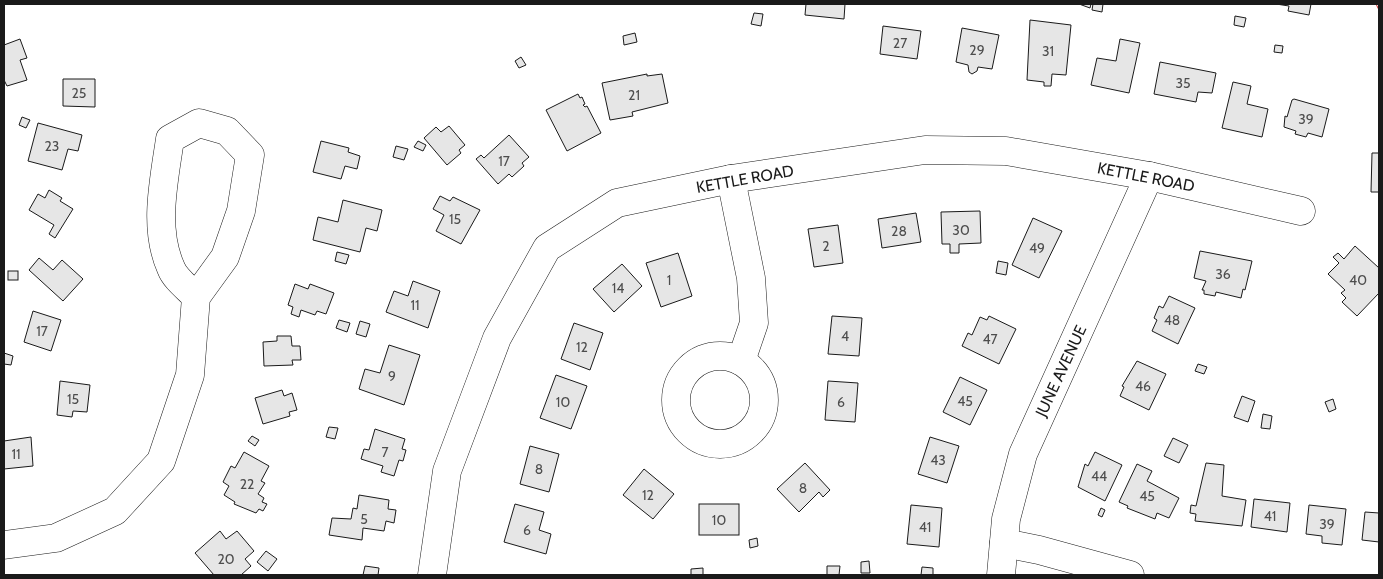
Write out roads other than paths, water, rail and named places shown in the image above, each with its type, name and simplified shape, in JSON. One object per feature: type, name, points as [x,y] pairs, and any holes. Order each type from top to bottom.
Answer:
[{"type":"street","points":[[4,545],[56,538],[115,511],[161,461],[190,375],[196,297],[225,257],[241,211],[250,155],[227,131],[200,123],[170,139],[163,184],[161,237],[171,270],[196,297]]},
{"type":"street","name":"KETTLE ROAD","points":[[432,575],[447,471],[497,338],[547,248],[617,203],[731,180],[925,150],[1006,151],[1150,176],[1302,211]]},
{"type":"street","name":"JUNE AVENUE","points":[[1001,575],[1006,519],[1023,454],[1150,176]]},
{"type":"street","points":[[731,180],[752,287],[754,323],[741,361]]},
{"type":"street","points":[[1004,543],[1130,575]]}]
